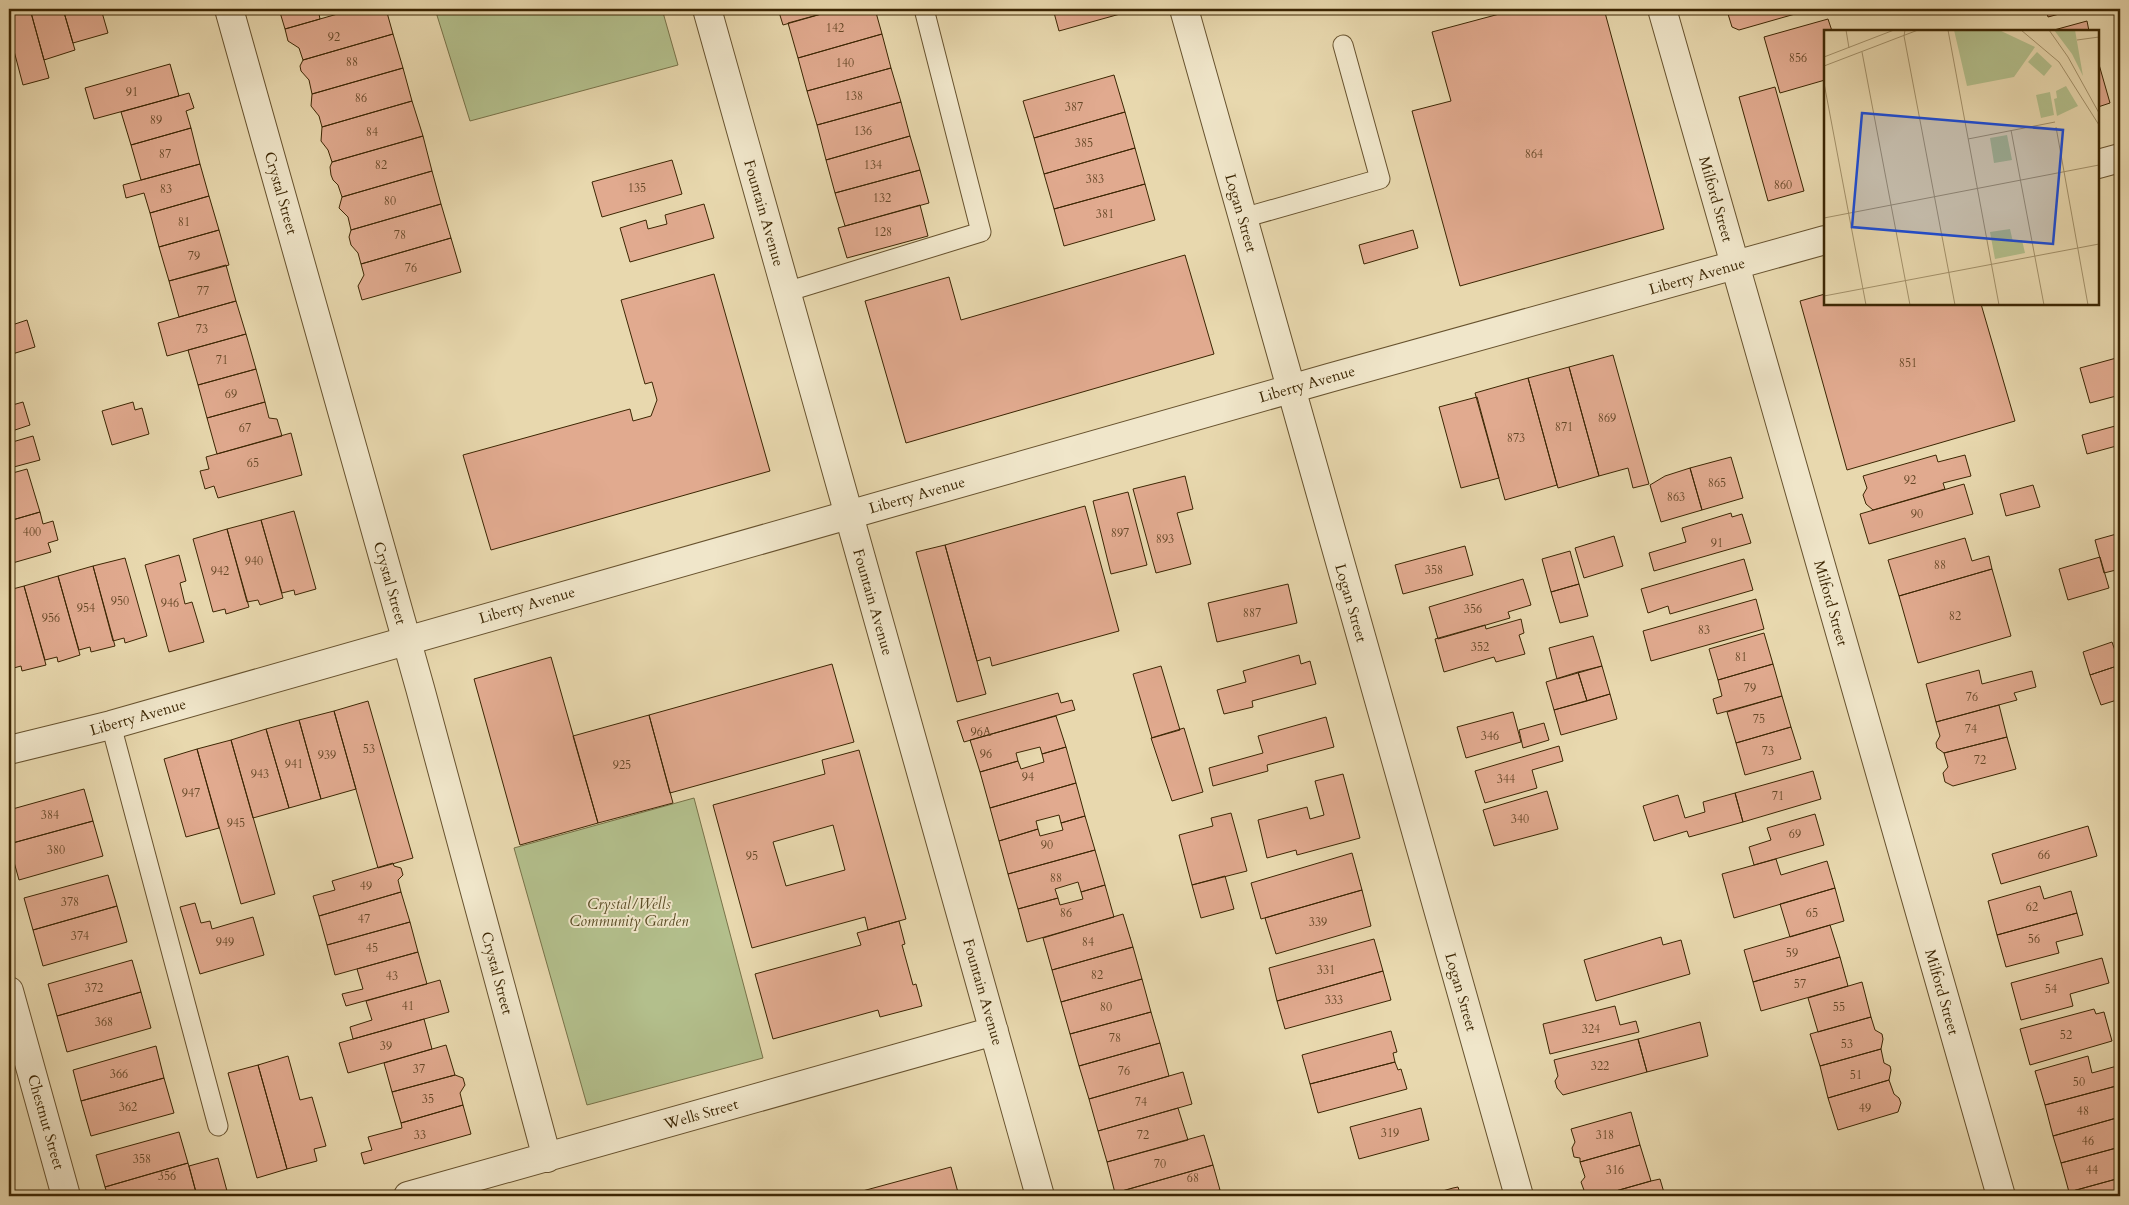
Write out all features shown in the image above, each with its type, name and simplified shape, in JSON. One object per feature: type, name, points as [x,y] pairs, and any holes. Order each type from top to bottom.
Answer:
[{"type":"street","name":"Crystal Street","points":[[229,9],[406,640],[547,1158]]},
{"type":"street","name":"Fountain Avenue","points":[[707,9],[1040,1196]]},
{"type":"street","name":"Logan Street","points":[[1184,9],[1519,1196]]},
{"type":"street","name":"Milford Street","points":[[1662,9],[2001,1196]]},
{"type":"street","points":[[2099,164],[2120,158]]},
{"type":"street","name":"Liberty Avenue","points":[[9,750],[111,725],[849,514],[1824,240]]},
{"type":"street","name":"Chestnut Street","points":[[9,991],[66,1196]]},
{"type":"street","name":"Wells Street","points":[[408,1196],[994,1030]]},
{"type":"lane","points":[[786,292],[980,232],[924,9]]},
{"type":"lane","points":[[1243,218],[1380,179],[1343,45]]},
{"type":"lane","points":[[111,725],[218,1126]]},
{"type":"green space","points":[[435,9],[662,9],[678,65],[470,121]]},
{"type":"green space","name":"Crystal/Wells Community Garden","points":[[694,798],[763,1058],[587,1105],[514,848]]},
{"type":"building","points":[[9,9],[30,9],[49,78],[23,85],[9,32]]},
{"type":"building","points":[[30,9],[63,9],[75,50],[44,60]]},
{"type":"building","points":[[63,9],[101,9],[108,33],[73,43]]},
{"type":"building","points":[[279,9],[318,9],[320,19],[285,29]]},
{"type":"building","points":[[355,9],[386,9],[393,34],[303,60],[299,48],[288,41],[285,29]]},
{"type":"building","points":[[778,9],[839,9],[783,25]]},
{"type":"building","points":[[839,9],[875,9],[882,34],[798,58],[788,23]]},
{"type":"building","points":[[1053,9],[1119,9],[1120,14],[1059,31]]},
{"type":"building","points":[[1518,9],[1604,9],[1664,229],[1460,286],[1412,111],[1451,101],[1432,32]]},
{"type":"building","points":[[1734,9],[1794,9],[1795,14],[1739,30],[1732,27],[1728,14]]},
{"type":"building","points":[[2046,9],[2078,9],[2048,17]]},
{"type":"building","points":[[1828,19],[1832,30],[1824,30],[1824,80],[1780,93],[1764,37]]},
{"type":"building","points":[[2087,21],[2089,30],[2054,30]]},
{"type":"building","points":[[393,34],[403,68],[312,94],[309,80],[301,71],[300,66],[303,60]]},
{"type":"building","points":[[882,34],[891,68],[807,91],[798,58]]},
{"type":"building","points":[[170,64],[179,96],[94,119],[85,88]]},
{"type":"building","points":[[2099,64],[2110,103],[2099,107]]},
{"type":"building","points":[[403,68],[412,101],[322,127],[319,116],[311,106],[312,94]]},
{"type":"building","points":[[891,68],[901,102],[817,125],[807,91]]},
{"type":"building","points":[[1114,75],[1125,112],[1034,138],[1023,101]]},
{"type":"building","points":[[1775,87],[1804,191],[1768,201],[1739,97]]},
{"type":"building","points":[[189,93],[194,108],[186,111],[191,128],[131,145],[121,112]]},
{"type":"building","points":[[412,101],[423,136],[332,162],[328,150],[321,141],[322,127]]},
{"type":"building","points":[[901,102],[910,136],[826,160],[817,125]]},
{"type":"building","points":[[1125,112],[1135,148],[1044,174],[1034,138]]},
{"type":"building","points":[[191,128],[200,164],[141,180],[131,145]]},
{"type":"building","points":[[423,136],[432,171],[342,197],[338,185],[331,175],[330,167],[332,162]]},
{"type":"building","points":[[910,136],[920,170],[835,193],[826,160]]},
{"type":"building","points":[[1135,148],[1145,184],[1054,209],[1044,174]]},
{"type":"building","points":[[672,160],[682,194],[602,217],[592,182]]},
{"type":"building","points":[[200,164],[209,196],[150,213],[144,193],[126,198],[123,185]]},
{"type":"building","points":[[920,170],[929,203],[845,226],[835,193]]},
{"type":"building","points":[[432,171],[441,204],[351,230],[348,217],[339,208],[342,197]]},
{"type":"building","points":[[1145,184],[1155,220],[1064,246],[1054,209]]},
{"type":"building","points":[[209,196],[219,230],[159,247],[150,213]]},
{"type":"building","points":[[441,204],[451,238],[361,264],[358,253],[351,245],[349,237],[351,230]]},
{"type":"building","points":[[704,204],[714,238],[630,262],[620,228],[646,220],[648,229],[667,224],[665,215]]},
{"type":"building","points":[[920,205],[928,236],[847,258],[838,228]]},
{"type":"building","points":[[219,230],[229,265],[169,281],[159,247]]},
{"type":"building","points":[[1413,230],[1418,248],[1364,264],[1359,245]]},
{"type":"building","points":[[451,238],[461,272],[362,300],[358,286],[364,275],[361,264]]},
{"type":"building","points":[[1185,255],[1214,354],[906,443],[865,301],[949,277],[961,320]]},
{"type":"building","points":[[226,265],[236,301],[179,317],[169,281]]},
{"type":"building","points":[[714,274],[770,471],[491,550],[463,455],[630,409],[633,421],[651,416],[657,400],[652,382],[645,384],[621,300]]},
{"type":"building","points":[[1824,294],[1824,305],[1981,305],[2015,421],[1847,470],[1800,301]]},
{"type":"building","points":[[236,301],[246,334],[167,356],[158,323]]},
{"type":"building","points":[[27,320],[35,347],[9,355],[9,326]]},
{"type":"building","points":[[246,334],[256,369],[198,385],[188,350]]},
{"type":"building","points":[[1613,355],[1649,484],[1633,488],[1628,468],[1599,476],[1569,367]]},
{"type":"building","points":[[2120,357],[2120,395],[2090,403],[2080,368]]},
{"type":"building","points":[[1569,367],[1599,476],[1558,488],[1528,378]]},
{"type":"building","points":[[256,369],[265,402],[207,418],[198,385]]},
{"type":"building","points":[[1528,378],[1557,485],[1505,500],[1475,393]]},
{"type":"building","points":[[1477,397],[1499,478],[1461,488],[1439,407]]},
{"type":"building","points":[[23,402],[30,425],[9,432],[9,406]]},
{"type":"building","points":[[133,402],[135,410],[142,408],[149,434],[112,445],[102,411]]},
{"type":"building","points":[[265,402],[269,418],[277,419],[282,436],[217,454],[207,418]]},
{"type":"building","points":[[2119,425],[2120,445],[2087,454],[2082,435]]},
{"type":"building","points":[[291,433],[302,475],[218,498],[214,486],[205,489],[200,471],[209,469],[206,457]]},
{"type":"building","points":[[33,436],[40,460],[10,468],[12,474],[9,474],[9,443]]},
{"type":"building","points":[[1936,455],[1938,462],[1965,455],[1971,476],[1943,483],[1945,489],[1873,510],[1866,504],[1863,495],[1867,488],[1863,476]]},
{"type":"building","points":[[1731,457],[1743,498],[1702,510],[1690,468]]},
{"type":"building","points":[[1690,468],[1702,510],[1661,522],[1650,485],[1665,476]]},
{"type":"building","points":[[27,469],[40,512],[9,521],[9,474]]},
{"type":"building","points":[[1185,476],[1193,509],[1177,513],[1191,564],[1156,573],[1133,489]]},
{"type":"building","points":[[1964,484],[1973,514],[1869,544],[1860,514]]},
{"type":"building","points":[[2033,485],[2040,507],[2006,516],[2000,494]]},
{"type":"building","points":[[1128,492],[1147,565],[1111,574],[1093,501]]},
{"type":"building","points":[[1085,506],[1119,631],[992,666],[990,657],[977,661],[945,545]]},
{"type":"building","points":[[294,511],[316,589],[295,595],[294,590],[282,593],[261,520]]},
{"type":"building","points":[[40,512],[43,524],[53,521],[58,540],[48,543],[51,552],[9,564],[9,521]]},
{"type":"building","points":[[1731,513],[1732,517],[1742,514],[1751,543],[1654,571],[1649,553],[1686,542],[1682,528]]},
{"type":"building","points":[[261,520],[283,598],[260,605],[258,600],[247,602],[227,529]]},
{"type":"building","points":[[227,529],[249,607],[226,614],[225,609],[213,612],[193,539]]},
{"type":"building","points":[[2120,533],[2120,569],[2104,573],[2095,540]]},
{"type":"building","points":[[1614,536],[1623,566],[1584,578],[1575,548]]},
{"type":"building","points":[[1965,538],[1972,561],[1989,556],[1992,569],[1899,596],[1888,560]]},
{"type":"building","points":[[945,545],[986,694],[957,702],[916,552]]},
{"type":"building","points":[[1465,546],[1473,575],[1403,594],[1395,565]]},
{"type":"building","points":[[1570,551],[1579,584],[1551,592],[1542,559]]},
{"type":"building","points":[[179,555],[186,581],[180,583],[185,604],[192,602],[204,642],[169,652],[145,565]]},
{"type":"building","points":[[2100,557],[2109,588],[2068,600],[2059,569]]},
{"type":"building","points":[[125,558],[147,636],[125,643],[124,638],[113,641],[93,566]]},
{"type":"building","points":[[1744,559],[1753,590],[1670,614],[1668,606],[1648,613],[1641,589]]},
{"type":"building","points":[[93,566],[115,646],[91,652],[90,647],[79,650],[58,576]]},
{"type":"building","points":[[1992,569],[2011,636],[1918,663],[1899,596]]},
{"type":"building","points":[[58,576],[80,655],[58,662],[57,657],[45,660],[24,586]]},
{"type":"building","points":[[1523,579],[1531,605],[1508,612],[1510,618],[1438,639],[1429,607]]},
{"type":"building","points":[[1288,584],[1297,623],[1217,642],[1208,603]]},
{"type":"building","points":[[1579,584],[1588,616],[1560,623],[1551,592]]},
{"type":"building","points":[[24,586],[46,665],[22,671],[21,666],[10,669],[9,663],[9,590]]},
{"type":"building","points":[[1756,599],[1764,629],[1651,661],[1643,631]]},
{"type":"building","points":[[1521,619],[1524,633],[1519,635],[1525,654],[1496,662],[1494,657],[1444,672],[1435,639],[1485,625],[1486,629]]},
{"type":"building","points":[[1764,633],[1773,664],[1718,680],[1709,649]]},
{"type":"building","points":[[1593,636],[1602,666],[1557,679],[1549,648]]},
{"type":"building","points":[[2112,642],[2120,665],[2090,675],[2083,652]]},
{"type":"building","points":[[1299,655],[1301,664],[1310,661],[1316,684],[1252,701],[1253,707],[1224,714],[1217,690],[1246,682],[1243,671]]},
{"type":"building","points":[[551,657],[598,823],[520,845],[474,679]]},
{"type":"building","points":[[832,664],[854,742],[670,793],[649,715]]},
{"type":"building","points":[[1773,664],[1782,696],[1717,714],[1713,699],[1722,696],[1718,680]]},
{"type":"building","points":[[2120,665],[2120,699],[2101,705],[2090,675]]},
{"type":"building","points":[[1161,666],[1180,730],[1152,738],[1133,674]]},
{"type":"building","points":[[1602,666],[1610,694],[1587,701],[1578,672]]},
{"type":"building","points":[[1979,670],[1982,684],[2032,671],[2036,687],[2014,693],[2017,700],[1936,722],[1926,684]]},
{"type":"building","points":[[1578,672],[1587,701],[1554,710],[1546,682]]},
{"type":"building","points":[[1058,693],[1061,703],[1072,700],[1075,710],[964,742],[957,721]]},
{"type":"building","points":[[1610,694],[1617,719],[1561,735],[1554,710]]},
{"type":"building","points":[[1782,696],[1791,727],[1736,743],[1727,712]]},
{"type":"building","points":[[368,701],[413,858],[378,868],[334,711]]},
{"type":"building","points":[[1999,705],[2007,737],[1944,753],[1937,748],[1936,743],[1940,736],[1936,722]]},
{"type":"building","points":[[334,711],[356,789],[321,799],[299,720]]},
{"type":"building","points":[[1513,712],[1521,742],[1466,758],[1457,727]]},
{"type":"building","points":[[649,715],[673,803],[598,823],[573,736]]},
{"type":"building","points":[[1056,716],[1066,747],[1042,754],[1040,747],[1016,753],[1018,761],[980,772],[970,740]]},
{"type":"building","points":[[1326,717],[1334,747],[1267,765],[1268,771],[1213,786],[1209,768],[1263,753],[1258,736]]},
{"type":"building","points":[[299,720],[321,799],[289,808],[266,729]]},
{"type":"building","points":[[1544,723],[1549,740],[1523,748],[1519,730]]},
{"type":"building","points":[[1791,727],[1801,759],[1745,775],[1736,743]]},
{"type":"building","points":[[1184,728],[1203,792],[1172,801],[1151,738]]},
{"type":"building","points":[[266,729],[289,808],[253,818],[231,740]]},
{"type":"building","points":[[2007,737],[2016,769],[1953,786],[1945,782],[1943,773],[1948,767],[1944,753]]},
{"type":"building","points":[[231,740],[275,894],[241,904],[197,749]]},
{"type":"building","points":[[1559,746],[1563,761],[1532,770],[1537,788],[1485,803],[1475,771]]},
{"type":"building","points":[[1066,747],[1076,783],[990,808],[980,772],[1018,761],[1021,769],[1044,762],[1042,754]]},
{"type":"building","points":[[197,749],[219,828],[186,837],[164,759]]},
{"type":"building","points":[[859,750],[906,919],[868,930],[865,917],[752,948],[713,805],[825,774],[822,760]],"holes":[[[833,825],[845,870],[786,886],[773,842]]]},
{"type":"building","points":[[1813,771],[1821,799],[1743,822],[1735,793]]},
{"type":"building","points":[[1343,774],[1360,838],[1297,855],[1296,850],[1267,858],[1258,820],[1307,807],[1310,819],[1324,815],[1315,781]]},
{"type":"building","points":[[1076,783],[1085,816],[1061,823],[1059,815],[1036,821],[1038,829],[999,841],[990,808]]},
{"type":"building","points":[[84,789],[93,821],[9,844],[9,810]]},
{"type":"building","points":[[1547,791],[1558,829],[1494,846],[1483,810]]},
{"type":"building","points":[[1735,793],[1743,822],[1689,837],[1687,831],[1654,841],[1643,806],[1678,795],[1685,818],[1705,812],[1703,802]]},
{"type":"building","points":[[1231,813],[1247,871],[1192,885],[1179,835],[1213,826],[1211,818]]},
{"type":"building","points":[[1815,814],[1824,845],[1754,865],[1749,847],[1771,840],[1767,828]]},
{"type":"building","points":[[1085,816],[1095,850],[1008,874],[999,841],[1038,829],[1040,836],[1063,830],[1061,823]]},
{"type":"building","points":[[93,821],[103,856],[19,880],[9,844]]},
{"type":"building","points":[[2088,826],[2097,856],[2001,884],[1992,854]]},
{"type":"building","points":[[1095,850],[1105,885],[1081,892],[1078,882],[1055,889],[1058,898],[1018,909],[1008,874]]},
{"type":"building","points":[[1352,853],[1362,890],[1261,919],[1251,883]]},
{"type":"building","points":[[1776,859],[1781,875],[1827,861],[1835,888],[1734,918],[1722,874]]},
{"type":"building","points":[[393,863],[394,866],[401,868],[403,875],[398,880],[401,892],[319,916],[313,896],[335,890],[332,881]]},
{"type":"building","points":[[108,875],[117,906],[33,930],[24,898]]},
{"type":"building","points":[[1225,876],[1234,909],[1201,918],[1192,885]]},
{"type":"building","points":[[1105,885],[1114,917],[1027,942],[1018,909],[1058,898],[1060,905],[1083,899],[1081,892]]},
{"type":"building","points":[[2040,886],[2044,899],[2071,891],[2077,913],[1997,935],[1988,901]]},
{"type":"building","points":[[1835,888],[1844,921],[1790,937],[1780,904]]},
{"type":"building","points":[[1362,890],[1371,926],[1276,954],[1265,918]]},
{"type":"building","points":[[401,892],[410,922],[327,945],[319,916]]},
{"type":"building","points":[[195,903],[201,923],[210,921],[212,929],[253,917],[264,955],[200,974],[180,907]]},
{"type":"building","points":[[117,906],[127,942],[43,966],[33,930]]},
{"type":"building","points":[[2077,913],[2083,935],[2056,942],[2059,953],[2006,967],[1997,935]]},
{"type":"building","points":[[1123,914],[1133,947],[1052,970],[1043,938]]},
{"type":"building","points":[[899,921],[905,944],[902,945],[913,985],[916,984],[922,1006],[880,1017],[878,1010],[773,1039],[755,974],[861,945],[857,933]]},
{"type":"building","points":[[410,922],[418,952],[335,975],[327,945]]},
{"type":"building","points":[[1830,925],[1840,957],[1753,982],[1744,950]]},
{"type":"building","points":[[1661,937],[1663,945],[1681,940],[1690,974],[1596,1001],[1584,960]]},
{"type":"building","points":[[1374,939],[1383,971],[1277,1001],[1269,968]]},
{"type":"building","points":[[1133,947],[1142,979],[1061,1002],[1052,970]]},
{"type":"building","points":[[418,952],[427,984],[346,1006],[342,994],[363,989],[357,969]]},
{"type":"building","points":[[1840,957],[1848,986],[1761,1011],[1753,982]]},
{"type":"building","points":[[2102,958],[2109,983],[2070,994],[2073,1006],[2021,1020],[2011,983]]},
{"type":"building","points":[[132,960],[141,992],[57,1016],[48,984]]},
{"type":"building","points":[[1383,971],[1391,1000],[1285,1029],[1277,1001]]},
{"type":"building","points":[[1142,979],[1151,1012],[1070,1034],[1061,1002]]},
{"type":"building","points":[[440,980],[449,1012],[353,1039],[350,1027],[372,1020],[366,1001]]},
{"type":"building","points":[[1862,982],[1871,1017],[1818,1032],[1808,998]]},
{"type":"building","points":[[141,992],[151,1028],[67,1052],[57,1016]]},
{"type":"building","points":[[1615,1006],[1620,1025],[1636,1021],[1639,1032],[1550,1054],[1543,1024]]},
{"type":"building","points":[[2094,1009],[2096,1014],[2104,1012],[2112,1041],[2030,1065],[2020,1029]]},
{"type":"building","points":[[1151,1012],[1160,1043],[1079,1066],[1070,1034]]},
{"type":"building","points":[[1871,1017],[1875,1030],[1882,1034],[1881,1049],[1820,1066],[1810,1034]]},
{"type":"building","points":[[424,1019],[432,1049],[348,1073],[339,1043]]},
{"type":"building","points":[[1700,1022],[1708,1056],[1647,1072],[1638,1039]]},
{"type":"building","points":[[1391,1031],[1397,1052],[1393,1053],[1395,1062],[1310,1084],[1302,1055]]},
{"type":"building","points":[[1638,1039],[1647,1072],[1563,1095],[1557,1088],[1555,1081],[1558,1076],[1554,1060]]},
{"type":"building","points":[[1160,1043],[1169,1076],[1089,1099],[1079,1066]]},
{"type":"building","points":[[446,1045],[455,1075],[392,1092],[384,1063]]},
{"type":"building","points":[[156,1046],[164,1078],[81,1101],[73,1070]]},
{"type":"building","points":[[1881,1049],[1884,1063],[1890,1066],[1889,1080],[1828,1098],[1820,1066]]},
{"type":"building","points":[[288,1056],[300,1100],[312,1097],[326,1146],[314,1149],[317,1161],[287,1169],[258,1065]]},
{"type":"building","points":[[2088,1056],[2092,1073],[2117,1066],[2120,1085],[2045,1105],[2035,1071]]},
{"type":"building","points":[[1395,1062],[1398,1070],[1401,1069],[1407,1089],[1318,1113],[1310,1084]]},
{"type":"building","points":[[258,1065],[287,1169],[257,1178],[228,1073]]},
{"type":"building","points":[[1183,1072],[1192,1104],[1098,1131],[1089,1099]]},
{"type":"building","points":[[455,1075],[463,1078],[465,1085],[460,1093],[463,1105],[401,1123],[392,1092]]},
{"type":"building","points":[[164,1078],[174,1113],[91,1136],[81,1101]]},
{"type":"building","points":[[1889,1080],[1894,1094],[1901,1103],[1898,1112],[1838,1130],[1828,1098]]},
{"type":"building","points":[[2120,1085],[2120,1117],[2053,1136],[2045,1105]]},
{"type":"building","points":[[463,1105],[471,1134],[364,1164],[361,1153],[372,1150],[368,1137],[402,1128],[401,1123]]},
{"type":"building","points":[[1178,1108],[1188,1140],[1107,1162],[1098,1131]]},
{"type":"building","points":[[1421,1108],[1429,1140],[1359,1159],[1350,1127]]},
{"type":"building","points":[[1631,1112],[1640,1145],[1580,1162],[1580,1158],[1574,1157],[1572,1148],[1575,1142],[1571,1129]]},
{"type":"building","points":[[2120,1117],[2120,1147],[2061,1163],[2053,1136]]},
{"type":"building","points":[[179,1132],[188,1163],[105,1187],[96,1155]]},
{"type":"building","points":[[1204,1135],[1213,1165],[1115,1193],[1107,1162]]},
{"type":"building","points":[[1640,1145],[1651,1181],[1598,1196],[1590,1196],[1590,1194],[1585,1193],[1581,1182],[1585,1177],[1580,1162]]},
{"type":"building","points":[[2120,1147],[2120,1178],[2069,1192],[2061,1163]]},
{"type":"building","points":[[218,1158],[227,1191],[197,1196],[189,1166]]},
{"type":"building","points":[[188,1163],[197,1196],[108,1196],[105,1187]]},
{"type":"building","points":[[1213,1165],[1220,1190],[1197,1196],[1115,1196],[1115,1193]]},
{"type":"building","points":[[951,1167],[959,1196],[844,1196]]},
{"type":"building","points":[[2120,1178],[2120,1196],[2054,1196],[2069,1192]]},
{"type":"building","points":[[1660,1179],[1665,1196],[1598,1196],[1651,1181]]},
{"type":"building","points":[[1458,1187],[1461,1196],[1425,1196],[1453,1188]]}]
